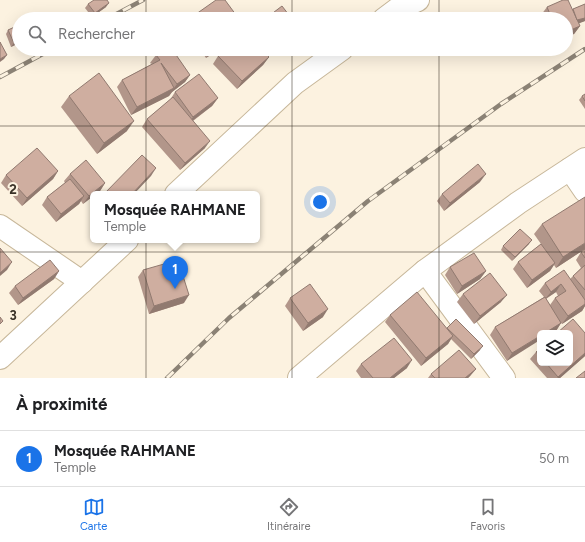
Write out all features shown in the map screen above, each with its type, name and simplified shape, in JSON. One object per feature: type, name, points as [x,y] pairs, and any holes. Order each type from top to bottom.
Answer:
[{"type":"street","points":[[393,12],[418,0]]},
{"type":"street","points":[[179,191],[295,83],[332,56]]},
{"type":"street","points":[[301,377],[425,271],[518,203],[577,164],[585,191]]},
{"type":"street","points":[[0,226],[82,282]]},
{"type":"street","points":[[0,358],[124,243]]},
{"type":"street","points":[[425,271],[504,378]]},
{"type":"building","points":[[94,0],[107,0],[109,3],[96,12],[94,12],[88,4]]},
{"type":"building","points":[[216,0],[225,0],[234,12],[199,12]]},
{"type":"building","points":[[563,0],[568,0],[580,26],[573,29],[573,12],[549,12],[547,7]]},
{"type":"building","points":[[585,4],[585,18],[577,20],[573,9]]},
{"type":"building","points":[[282,6],[287,12],[274,12]]},
{"type":"building","points":[[12,28],[12,39],[8,30]]},
{"type":"building","points":[[0,42],[7,55],[0,59]]},
{"type":"building","points":[[157,56],[177,56],[190,75],[177,84],[161,63],[174,88],[137,107],[122,80],[160,60]]},
{"type":"building","points":[[218,56],[269,57],[242,81]]},
{"type":"building","points":[[99,73],[134,121],[104,143],[69,96]]},
{"type":"building","points":[[199,74],[218,98],[193,117],[175,92]]},
{"type":"building","points":[[585,94],[585,101],[582,96]]},
{"type":"building","points":[[173,97],[210,141],[185,163],[147,119]]},
{"type":"building","points":[[37,148],[58,171],[27,198],[6,175]]},
{"type":"building","points":[[142,155],[156,168],[135,191],[107,191]]},
{"type":"building","points":[[86,160],[105,183],[95,191],[90,191],[89,196],[70,174]]},
{"type":"building","points":[[478,164],[486,174],[450,203],[442,194]]},
{"type":"building","points":[[70,179],[84,196],[61,214],[47,197]]},
{"type":"building","points":[[585,197],[585,243],[563,257],[542,224]]},
{"type":"building","points":[[520,229],[532,240],[515,257],[503,246]]},
{"type":"building","points":[[541,244],[555,263],[532,280],[518,262]]},
{"type":"building","points":[[0,248],[12,262],[0,273]]},
{"type":"building","points":[[585,249],[585,258],[581,252]]},
{"type":"building","points":[[474,253],[486,271],[462,286],[450,267]]},
{"type":"building","points":[[50,260],[59,271],[23,298],[15,286]]},
{"type":"building","points":[[178,260],[189,295],[154,306],[143,270]]},
{"type":"building","points":[[585,265],[585,290],[573,276]]},
{"type":"building","points":[[564,270],[585,300],[585,304],[568,316],[555,298],[566,291],[561,284],[551,292],[545,283]]},
{"type":"building","points":[[490,273],[507,295],[480,316],[463,294]]},
{"type":"building","points":[[310,284],[328,309],[308,323],[290,298]]},
{"type":"building","points":[[417,292],[453,336],[426,358],[390,315]]},
{"type":"building","points":[[545,297],[561,323],[550,330],[537,330],[537,338],[512,353],[495,327]]},
{"type":"building","points":[[0,317],[3,321],[0,324]]},
{"type":"building","points":[[456,319],[483,346],[474,354],[447,328]]},
{"type":"building","points":[[573,319],[585,333],[585,353],[573,364],[573,330],[560,330]]},
{"type":"building","points":[[394,338],[412,360],[390,378],[373,378],[361,364]]},
{"type":"building","points":[[459,350],[476,369],[465,378],[435,378],[431,374]]},
{"type":"building","points":[[549,366],[570,366],[558,377]]},
{"type":"building","points":[[585,371],[585,378],[576,378]]},
{"type":"railway","points":[[120,12],[143,0]]},
{"type":"railway","points":[[167,378],[229,318],[368,201],[501,104],[585,49]]},
{"type":"railway","points":[[0,77],[39,56]]},
{"type":"place","name":"Mosquée RAHMANE","points":[[175,289]]}]
